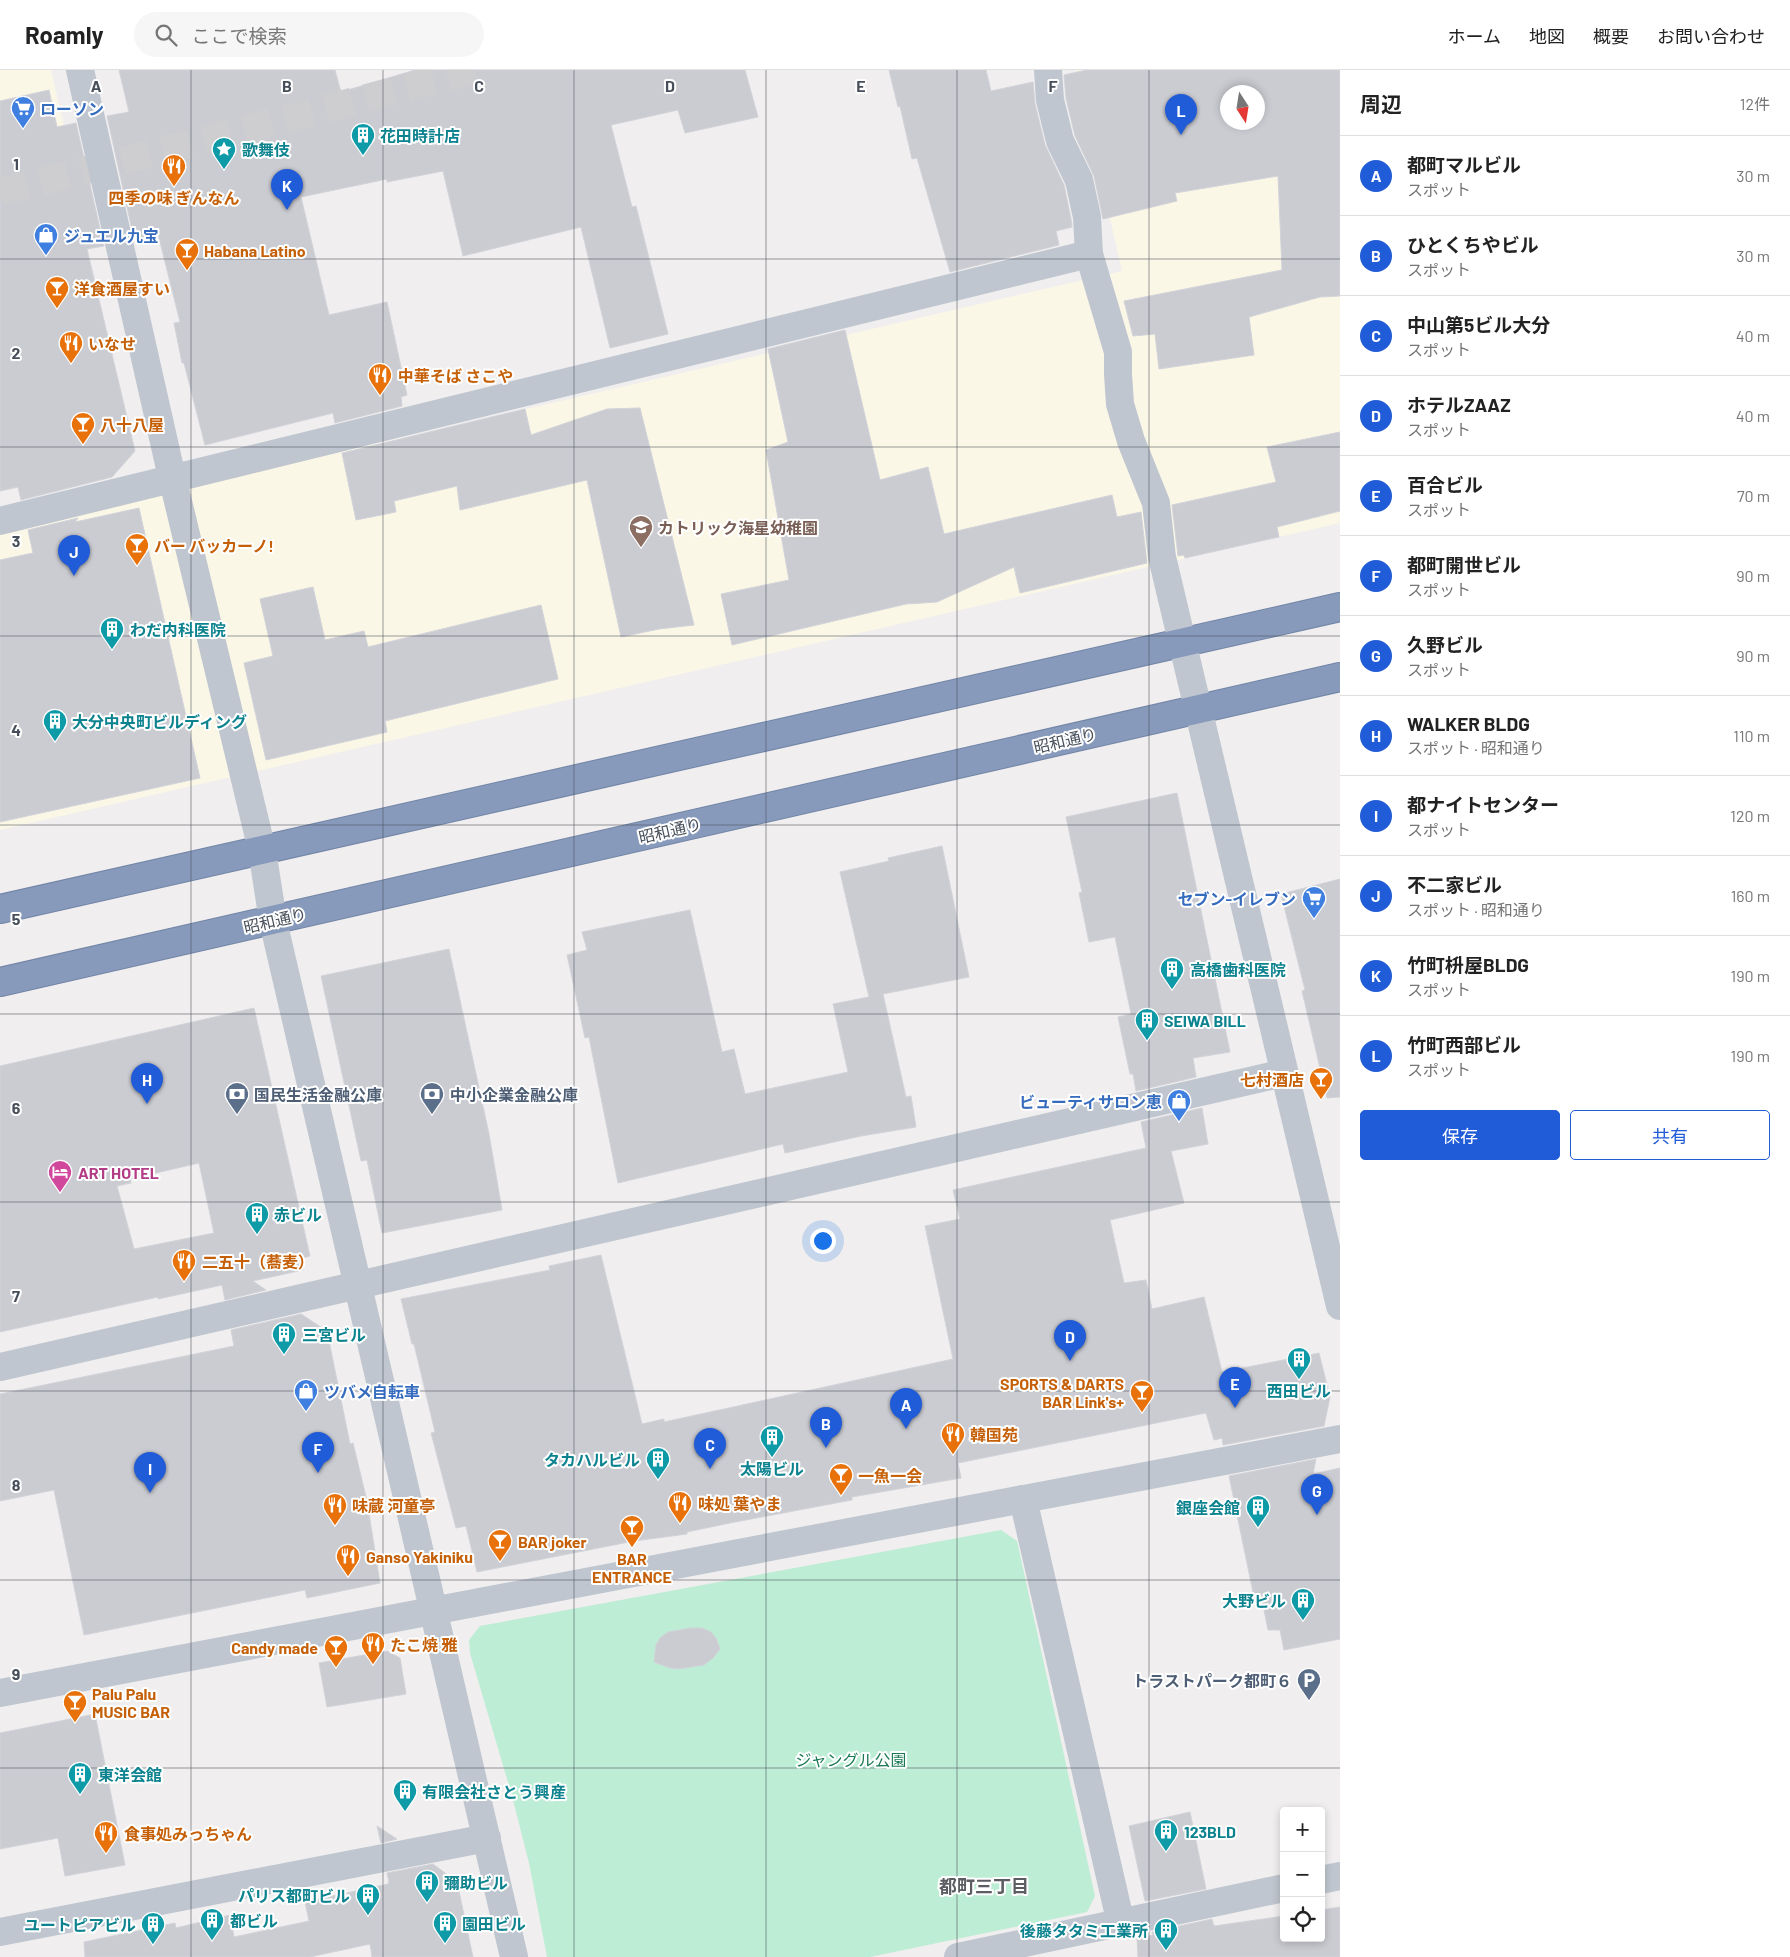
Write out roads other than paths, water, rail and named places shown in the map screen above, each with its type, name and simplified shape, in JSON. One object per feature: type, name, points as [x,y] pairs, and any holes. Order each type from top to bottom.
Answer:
[{"type":"highway","points":[[0,909],[1340,607]]},
{"type":"highway","name":"昭和通り","points":[[0,982],[1340,677]]},
{"type":"street","points":[[80,70],[174,480],[262,850],[273,921],[514,1957]]},
{"type":"street","points":[[1048,70],[1050,100],[1058,133],[1079,180],[1087,217],[1089,254],[1118,352],[1120,404],[1131,441],[1156,503],[1162,557],[1340,1306]]},
{"type":"street","points":[[0,521],[174,480],[1089,254]]},
{"type":"street","points":[[0,1366],[1284,1073]]},
{"type":"street","points":[[0,1693],[1340,1439]]},
{"type":"street","points":[[1023,1499],[1121,1924]]},
{"type":"street","points":[[0,1932],[487,1838]]},
{"type":"street","points":[[1325,1879],[1340,1876]]},
{"type":"street","points":[[958,1957],[1280,1889]]},
{"type":"tunnel","points":[[0,192],[476,70]]},
{"type":"place","name":"ローソン","points":[[23,129]]},
{"type":"place","name":"竹町西部ビル","points":[[1181,135]]},
{"type":"place","name":"花田時計店","points":[[363,156]]},
{"type":"place","name":"歌舞伎","points":[[224,170]]},
{"type":"place","name":"四季の味 ぎんなん","points":[[174,187]]},
{"type":"place","name":"竹町枡屋BLDG","points":[[287,210]]},
{"type":"place","name":"ジュエル九宝","points":[[46,256]]},
{"type":"place","name":"Habana Latino","points":[[187,271]]},
{"type":"place","name":"洋食酒屋すい","points":[[57,309]]},
{"type":"place","name":"いなせ","points":[[71,364]]},
{"type":"place","name":"中華そば さこや","points":[[380,396]]},
{"type":"place","name":"八十八屋","points":[[83,445]]},
{"type":"place","name":"カトリック海星幼稚園","points":[[641,548]]},
{"type":"place","name":"バー バッカーノ!","points":[[137,566]]},
{"type":"place","name":"不二家ビル","points":[[74,576]]},
{"type":"place","name":"わだ内科医院","points":[[112,650]]},
{"type":"place","name":"大分中央町ビルディング","points":[[55,742]]},
{"type":"place","name":"セブン-イレブン","points":[[1314,919]]},
{"type":"place","name":"高橋歯科医院","points":[[1172,990]]},
{"type":"place","name":"SEIWA BILL","points":[[1147,1041]]},
{"type":"place","name":"七村酒店","points":[[1321,1100]]},
{"type":"place","name":"WALKER BLDG","points":[[147,1104]]},
{"type":"place","name":"国民生活金融公庫","points":[[237,1115]]},
{"type":"place","name":"中小企業金融公庫","points":[[432,1115]]},
{"type":"place","name":"ビューティサロン恵","points":[[1179,1122]]},
{"type":"place","name":"ART HOTEL","points":[[60,1193]]},
{"type":"place","name":"赤ビル","points":[[257,1235]]},
{"type":"place","name":"二五十（蕎麦）","points":[[184,1282]]},
{"type":"place","name":"三宮ビル","points":[[284,1355]]},
{"type":"place","name":"ホテルZAAZ","points":[[1070,1361]]},
{"type":"place","name":"西田ビル","points":[[1299,1380]]},
{"type":"place","name":"百合ビル","points":[[1235,1408]]},
{"type":"place","name":"ツバメ自転車","points":[[306,1412]]},
{"type":"place","name":"SPORTS & DARTS BAR Link's+","points":[[1142,1413]]},
{"type":"place","name":"都町マルビル","points":[[906,1429]]},
{"type":"place","name":"ひとくちやビル","points":[[826,1448]]},
{"type":"place","name":"韓国苑","points":[[953,1455]]},
{"type":"place","name":"太陽ビル","points":[[772,1458]]},
{"type":"place","name":"中山第5ビル大分","points":[[710,1469]]},
{"type":"place","name":"都町開世ビル","points":[[318,1473]]},
{"type":"place","name":"タカハルビル","points":[[658,1480]]},
{"type":"place","name":"都ナイトセンター","points":[[150,1493]]},
{"type":"place","name":"一魚一会","points":[[841,1496]]},
{"type":"place","name":"久野ビル","points":[[1317,1515]]},
{"type":"place","name":"味処 葉やま","points":[[680,1524]]},
{"type":"place","name":"味蔵 河童亭","points":[[335,1526]]},
{"type":"place","name":"銀座会館","points":[[1258,1528]]},
{"type":"place","name":"BAR ENTRANCE","points":[[632,1548]]},
{"type":"place","name":"BAR joker","points":[[500,1562]]},
{"type":"place","name":"Ganso Yakiniku","points":[[348,1577]]},
{"type":"place","name":"大野ビル","points":[[1303,1621]]},
{"type":"place","name":"たこ焼 雅","points":[[373,1665]]},
{"type":"place","name":"Candy made","points":[[336,1668]]},
{"type":"place","name":"トラストパーク都町６","points":[[1309,1701]]},
{"type":"place","name":"Palu Palu MUSIC BAR","points":[[75,1723]]},
{"type":"place","name":"東洋会館","points":[[80,1795]]},
{"type":"place","name":"有限会社さとう興産","points":[[405,1812]]},
{"type":"place","name":"123BLD","points":[[1166,1852]]},
{"type":"place","name":"食事処みっちゃん","points":[[106,1854]]},
{"type":"place","name":"彌助ビル","points":[[427,1903]]},
{"type":"place","name":"パリス都町ビル","points":[[368,1916]]},
{"type":"place","name":"都ビル","points":[[212,1941]]},
{"type":"place","name":"園田ビル","points":[[445,1944]]},
{"type":"place","name":"ユートピアビル","points":[[153,1945]]},
{"type":"place","name":"後藤タタミ工業所","points":[[1166,1951]]},
{"type":"district","name":"都町三丁目","points":[[984,1886]]},
{"type":"park label","name":"ジャングル公園","points":[[851,1759]]}]
